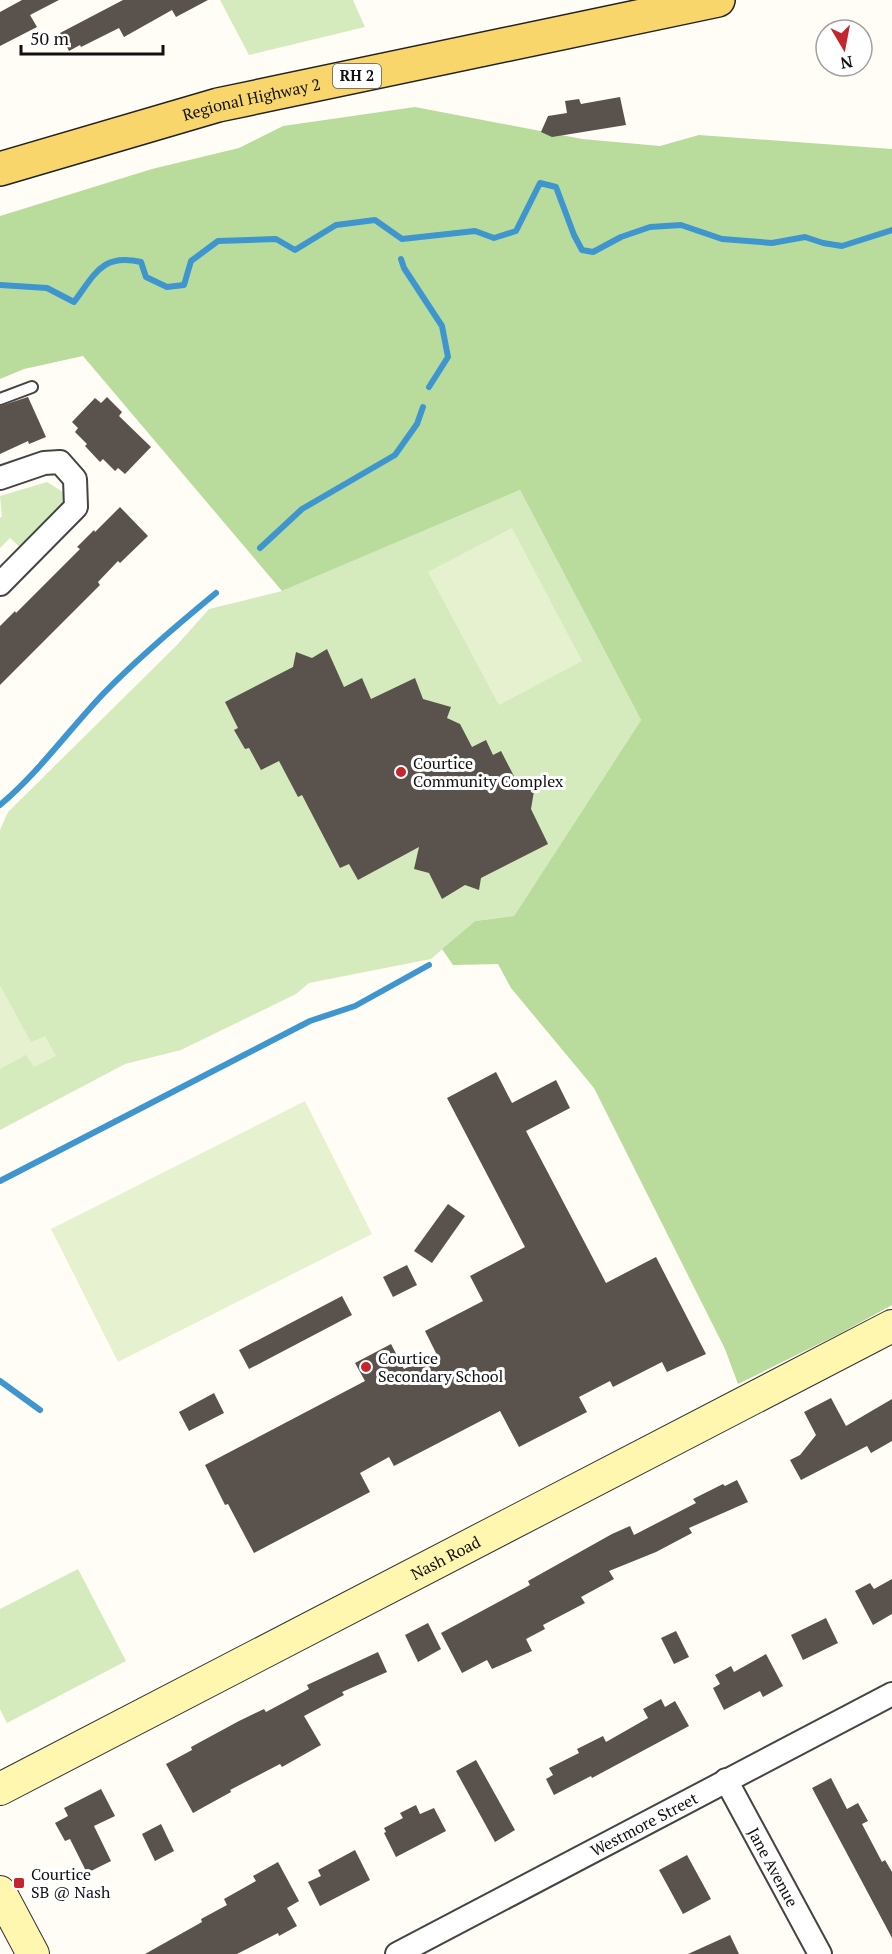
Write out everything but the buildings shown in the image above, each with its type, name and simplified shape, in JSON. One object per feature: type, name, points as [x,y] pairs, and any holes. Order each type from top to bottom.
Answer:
[{"type":"main road","name":"Regional Highway 2","points":[[0,169],[218,105],[718,0]]},
{"type":"street","points":[[0,478],[44,463],[60,462],[75,479],[76,507],[0,584]]},
{"type":"street","name":"Nash Road","points":[[0,1789],[892,1326]]},
{"type":"street","name":"Westmore Street","points":[[397,1954],[437,1945],[726,1780],[892,1694]]},
{"type":"street","name":"Jane Avenue","points":[[726,1780],[820,1954]]},
{"type":"street","points":[[0,1892],[33,1954]]},
{"type":"lane","points":[[0,399],[32,387]]},
{"type":"green space","points":[[220,0],[353,0],[365,27],[249,55]]},
{"type":"green space","points":[[415,107],[582,139],[660,146],[699,135],[892,149],[892,1305],[738,1384],[725,1349],[594,1088],[511,988],[498,964],[453,965],[442,949],[475,921],[514,916],[641,720],[520,490],[282,591],[83,356],[24,369],[0,379],[0,216],[152,169],[239,148],[283,126]]},
{"type":"green space","points":[[47,482],[63,492],[66,504],[22,549],[10,538],[0,548],[0,518],[2,517],[0,496]]},
{"type":"green space","points":[[520,490],[641,720],[514,916],[475,921],[431,959],[309,983],[296,994],[181,1050],[125,1064],[0,1130],[0,830],[8,812],[177,645],[209,609],[282,591]]},
{"type":"green space","points":[[512,528],[582,661],[499,705],[428,572]]},
{"type":"green space","points":[[0,985],[31,1042],[45,1036],[56,1056],[34,1067],[26,1055],[0,1069]]},
{"type":"green space","points":[[305,1101],[372,1234],[118,1362],[51,1229]]},
{"type":"green space","points":[[78,1569],[126,1661],[7,1723],[0,1709],[0,1609]]},
{"type":"waterway","points":[[0,285],[47,288],[74,302],[101,268],[108,263],[128,260],[141,262],[146,277],[167,287],[184,285],[191,261],[218,241],[276,239],[295,250],[336,225],[375,220],[402,239],[475,231],[494,238],[516,231],[540,183],[556,187],[582,250],[593,252],[621,237],[650,227],[681,225],[722,239],[772,243],[805,237],[842,246],[892,230]]},
{"type":"waterway","points":[[401,259],[404,268],[442,326],[448,357],[429,387]]},
{"type":"waterway","points":[[260,548],[302,509],[395,455],[417,424],[423,407]]},
{"type":"waterway","points":[[0,805],[28,779],[116,681],[216,593]]},
{"type":"waterway","points":[[0,1181],[310,1021],[355,1006],[429,965]]},
{"type":"waterway","points":[[0,1381],[40,1410]]},
{"type":"place","name":"Courtice Community Complex","points":[[401,772]]},
{"type":"place","name":"Courtice Secondary School","points":[[366,1367]]},
{"type":"place","name":"Courtice SB @ Nash","points":[[19,1883]]}]
